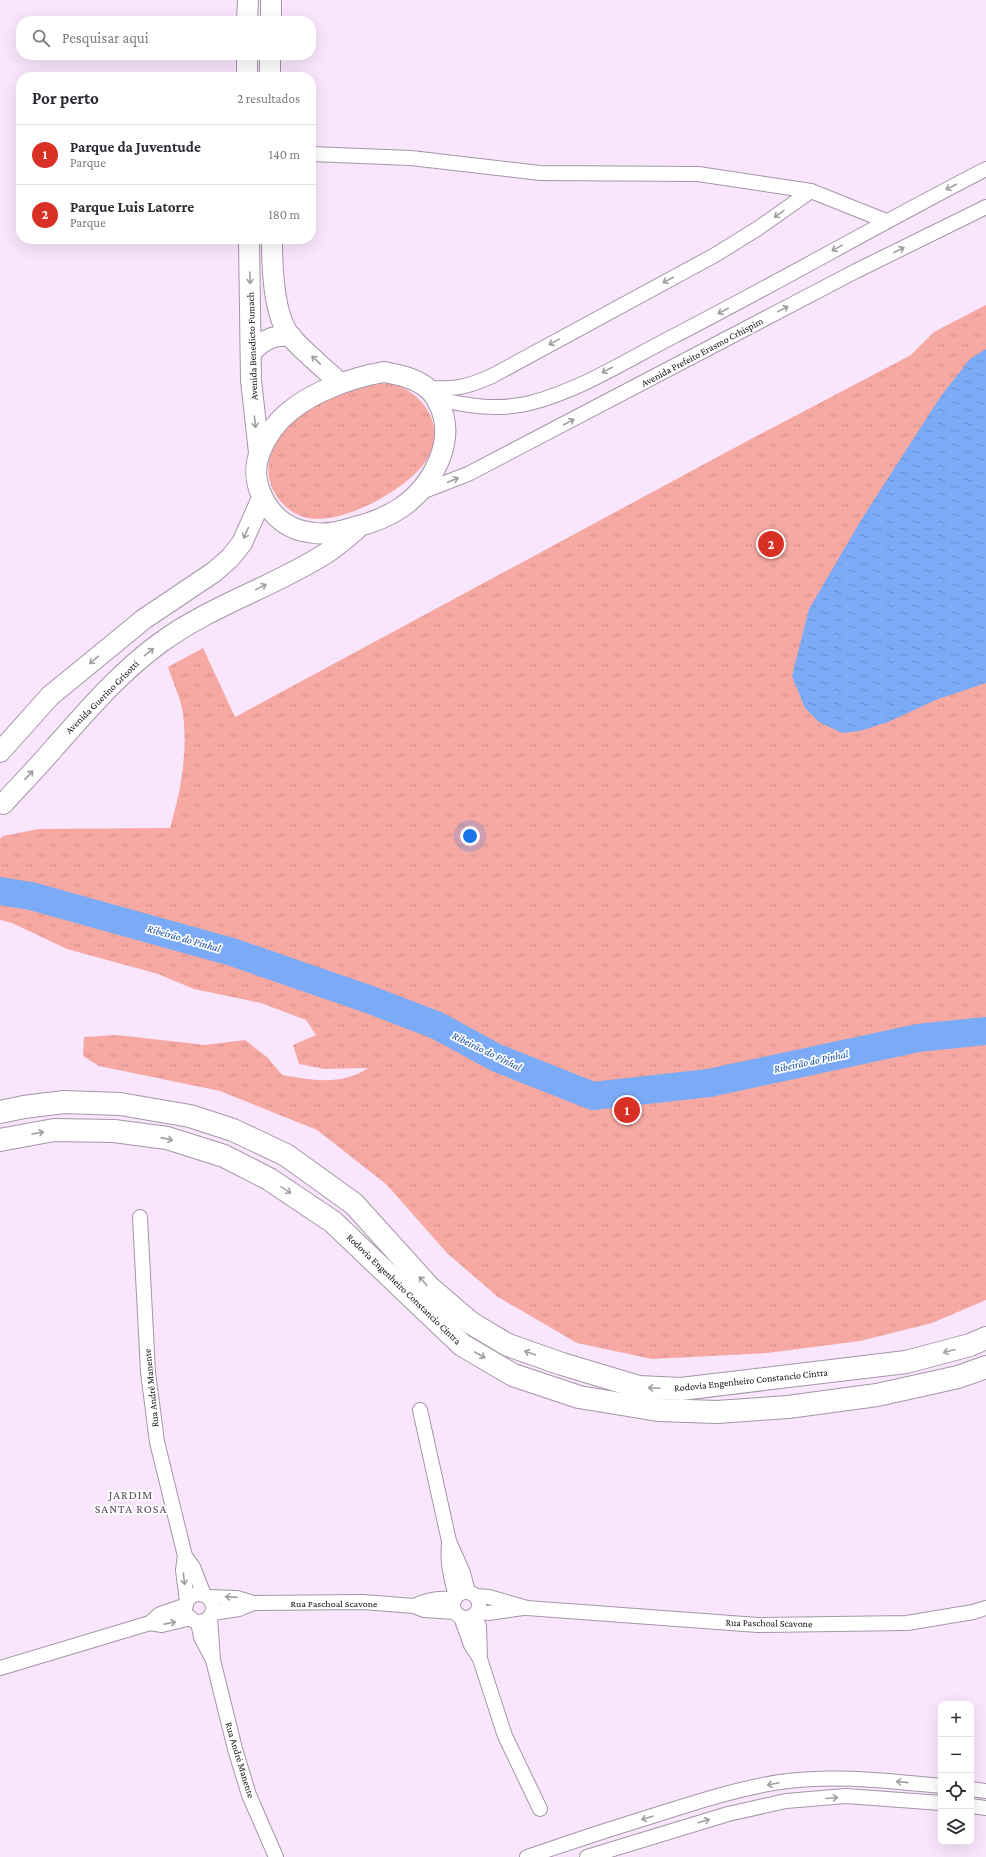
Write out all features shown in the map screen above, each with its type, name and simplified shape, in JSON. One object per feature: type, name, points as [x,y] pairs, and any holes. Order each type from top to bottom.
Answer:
[{"type":"highway","name":"Rodovia Engenheiro Constancio Cintra","points":[[0,1112],[24,1107],[64,1102],[120,1104],[190,1116],[233,1130],[286,1155],[354,1204],[429,1288],[471,1323],[508,1345],[562,1364],[639,1387],[681,1389],[906,1362],[970,1345],[986,1338]]},
{"type":"highway","name":"Rodovia Engenheiro Constancio Cintra","points":[[0,1140],[54,1130],[114,1131],[167,1138],[224,1156],[270,1179],[333,1222],[462,1345],[513,1374],[579,1397],[658,1410],[717,1412],[788,1407],[877,1395],[958,1377],[986,1367]]},
{"type":"main road","points":[[247,16],[248,0]]},
{"type":"main road","points":[[270,16],[271,0]]},
{"type":"main road","points":[[247,60],[247,72]]},
{"type":"main road","points":[[270,60],[270,72]]},
{"type":"main road","name":"Avenida Benedicto Fumach","points":[[249,244],[253,406],[259,453]]},
{"type":"main road","points":[[272,244],[276,296],[285,326],[291,336],[340,383]]},
{"type":"main road","points":[[251,353],[268,338],[281,335],[291,336]]},
{"type":"main road","points":[[384,372],[410,377],[432,394],[444,415],[445,432],[442,456],[431,477],[417,494],[402,507],[361,526],[342,531],[316,533],[296,529],[282,521],[268,509],[262,498],[257,470],[259,453],[271,431],[291,410],[340,383],[384,372]]},
{"type":"main road","points":[[0,752],[50,696],[144,619],[214,572],[230,558],[242,543],[262,498]]},
{"type":"main road","name":"Avenida Guerino Grisotti","points":[[1,804],[55,747],[78,719],[127,670],[160,643],[206,613],[298,569],[326,553],[361,526]]},
{"type":"street","points":[[316,154],[411,158],[540,173],[698,174],[811,191],[886,221]]},
{"type":"street","points":[[432,394],[472,407],[498,409],[530,403],[569,390],[732,306],[886,221],[986,169]]},
{"type":"street","points":[[432,394],[471,386],[492,376],[715,256],[811,191]]},
{"type":"street","name":"Avenida Prefeito Erasmo Crhispim","points":[[417,494],[468,474],[856,271],[986,208]]},
{"type":"street","name":"Rua André Manente","points":[[140,1217],[148,1372],[157,1442],[186,1556],[193,1567],[206,1596],[213,1605],[197,1613]]},
{"type":"street","points":[[420,1410],[450,1541],[448,1556],[451,1576],[465,1605],[471,1645],[480,1660],[505,1736],[540,1809]]},
{"type":"street","name":"Rua André Manente","points":[[186,1556],[183,1570],[197,1613],[201,1637],[213,1660],[235,1749],[249,1795],[276,1857]]},
{"type":"street","points":[[197,1613],[195,1595],[206,1596]]},
{"type":"street","name":"Rua Paschoal Scavone","points":[[206,1596],[237,1598],[253,1603],[363,1602],[414,1606],[435,1599],[444,1598],[465,1605],[496,1612],[527,1608],[758,1625],[907,1623],[973,1612],[986,1608]]},
{"type":"street","name":"Rua Paschoal Scavone","points":[[0,1668],[150,1623],[160,1614],[197,1613],[239,1609],[253,1603]]},
{"type":"street","points":[[526,1857],[581,1838],[719,1795],[780,1782],[832,1778],[891,1781],[938,1786]]},
{"type":"street","points":[[974,1789],[986,1791]]},
{"type":"street","points":[[581,1838],[588,1857],[728,1814],[786,1801],[846,1796],[938,1803]]},
{"type":"street","points":[[974,1806],[986,1808]]},
{"type":"green space","points":[[986,305],[986,1300],[932,1323],[860,1341],[767,1353],[652,1359],[577,1343],[498,1297],[447,1253],[386,1184],[317,1130],[220,1091],[99,1066],[83,1056],[84,1037],[117,1035],[205,1045],[245,1040],[268,1058],[282,1075],[304,1079],[326,1080],[348,1077],[358,1074],[368,1068],[324,1069],[299,1064],[293,1045],[316,1035],[306,1020],[261,1003],[194,989],[158,974],[67,949],[12,923],[0,920],[0,839],[3,836],[39,829],[170,828],[178,799],[183,769],[185,738],[182,708],[168,667],[203,648],[235,717],[749,440],[911,355],[934,332]]},
{"type":"green space","points":[[389,383],[401,387],[420,400],[432,420],[434,432],[433,444],[429,456],[420,468],[407,481],[373,503],[336,517],[319,519],[304,517],[290,510],[275,494],[269,474],[270,459],[275,445],[284,432],[309,409],[336,394],[362,386]]},
{"type":"water","points":[[986,349],[986,683],[938,699],[888,722],[860,731],[842,733],[819,722],[805,708],[792,676],[809,609],[863,517],[941,396],[970,359]]},
{"type":"waterway","name":"Ribeirão do Pinhal","points":[[0,891],[31,896],[232,952],[368,999],[436,1025],[497,1058],[593,1096],[709,1083],[918,1038],[986,1031]]},
{"type":"place","name":"Parque Luis Latorre","points":[[771,544]]},
{"type":"place","name":"Parque da Juventude","points":[[627,1110]]},
{"type":"district","name":"JARDIM SANTA ROSA","points":[[131,1502]]}]
